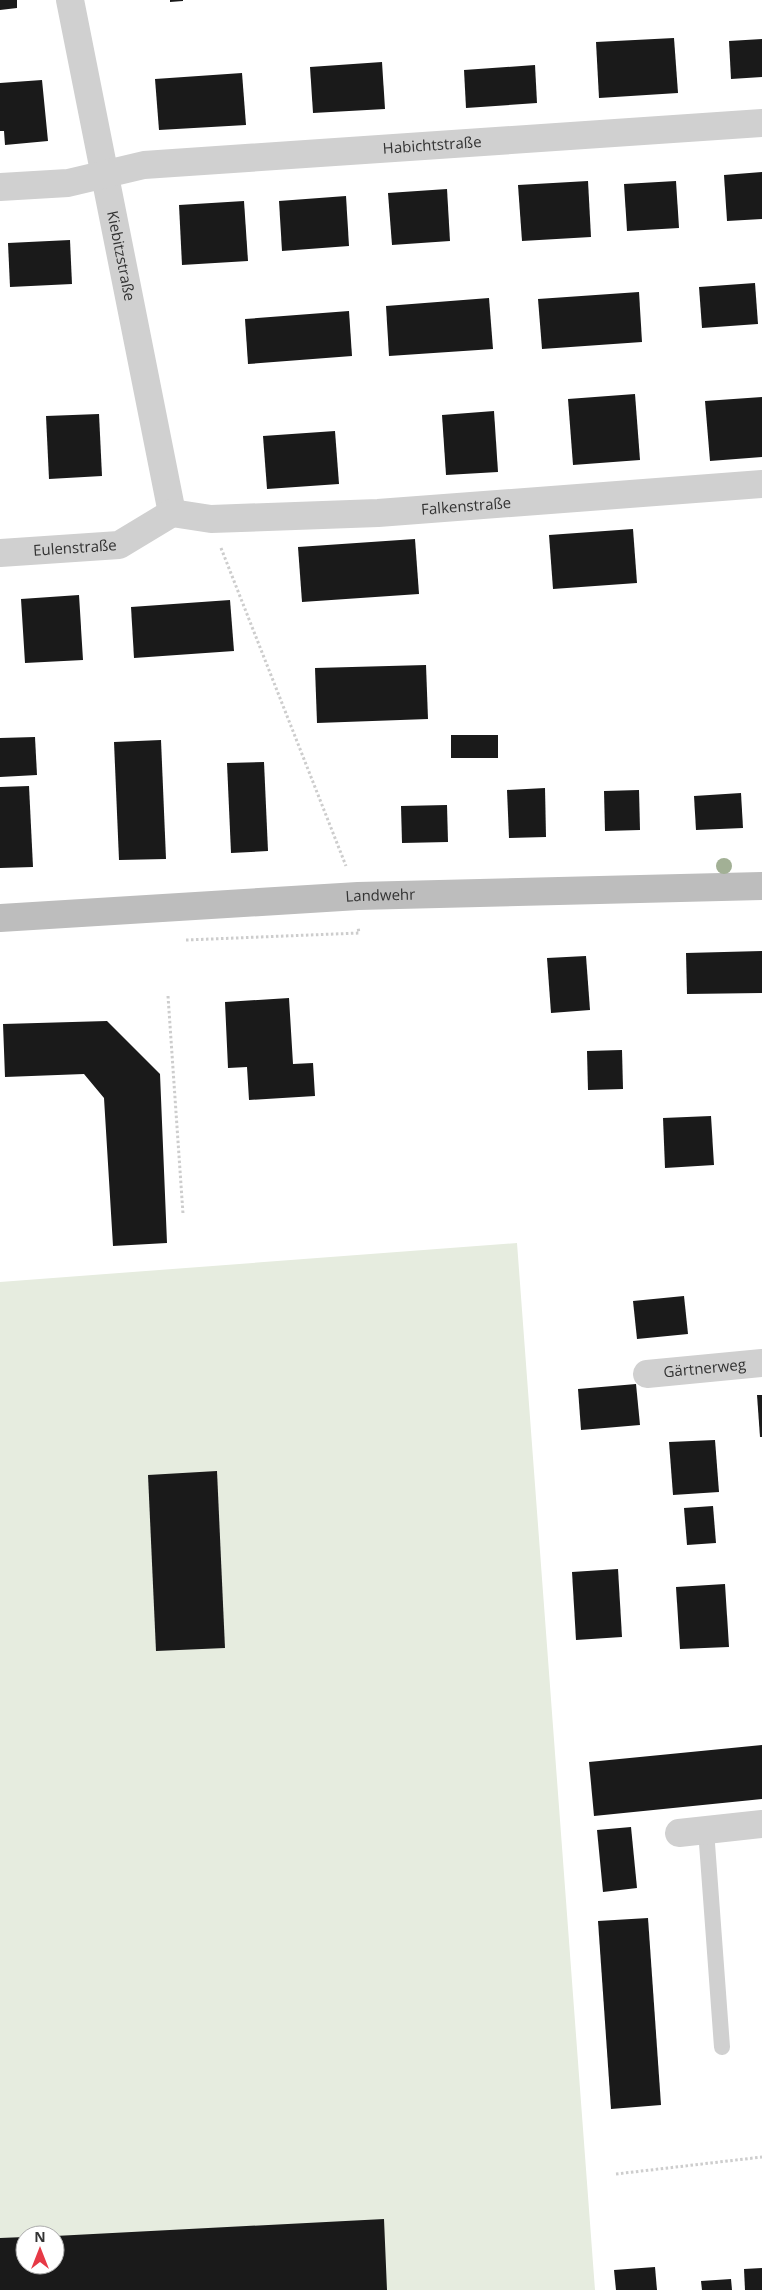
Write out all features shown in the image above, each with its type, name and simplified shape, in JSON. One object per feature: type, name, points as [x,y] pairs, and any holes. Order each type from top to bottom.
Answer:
[{"type":"street","name":"Kiebitzstraße","points":[[70,0],[172,513]]},
{"type":"street","name":"Habichtstraße","points":[[0,187],[68,183],[144,165],[762,123]]},
{"type":"street","name":"Falkenstraße","points":[[172,513],[211,519],[378,513],[762,484]]},
{"type":"street","name":"Eulenstraße","points":[[0,553],[119,544],[172,513]]},
{"type":"street","name":"Landwehr","points":[[0,918],[358,896],[762,886]]},
{"type":"street","name":"Gärtnerweg","points":[[646,1374],[762,1364]]},
{"type":"street","points":[[679,1832],[762,1824]]},
{"type":"lane","points":[[706,1830],[722,2047]]},
{"type":"path","points":[[211,519],[358,896]]},
{"type":"path","points":[[168,996],[183,1214]]},
{"type":"path","points":[[616,2174],[762,2157]]},
{"type":"shaded area","points":[[517,1243],[595,2290],[0,2290],[0,1282]]},
{"type":"building","points":[[0,0],[17,0],[17,8],[0,10]]},
{"type":"building","points":[[170,0],[183,0],[183,1],[170,2]]},
{"type":"building","points":[[674,38],[678,93],[599,98],[596,42]]},
{"type":"building","points":[[762,39],[762,77],[731,79],[729,41]]},
{"type":"building","points":[[382,62],[385,109],[313,113],[310,67]]},
{"type":"building","points":[[535,65],[537,103],[466,108],[464,70]]},
{"type":"building","points":[[242,73],[246,125],[159,130],[155,79]]},
{"type":"building","points":[[42,80],[48,141],[5,145],[4,131],[0,131],[0,83]]},
{"type":"building","points":[[762,172],[762,219],[727,221],[724,175]]},
{"type":"building","points":[[588,181],[591,237],[522,241],[518,185]]},
{"type":"building","points":[[676,181],[679,228],[627,231],[624,184]]},
{"type":"building","points":[[447,189],[450,241],[392,245],[388,193]]},
{"type":"building","points":[[346,196],[349,246],[282,251],[279,201]]},
{"type":"building","points":[[244,201],[248,261],[182,265],[179,205]]},
{"type":"building","points":[[70,240],[72,284],[10,287],[8,243]]},
{"type":"building","points":[[755,283],[758,324],[702,328],[699,287]]},
{"type":"building","points":[[639,292],[642,342],[542,349],[538,299]]},
{"type":"building","points":[[489,298],[493,349],[389,356],[386,306]]},
{"type":"building","points":[[349,311],[352,356],[248,364],[245,319]]},
{"type":"building","points":[[635,394],[640,460],[573,465],[568,399]]},
{"type":"building","points":[[762,397],[762,457],[710,461],[705,401]]},
{"type":"building","points":[[494,411],[498,472],[446,475],[442,415]]},
{"type":"building","points":[[99,414],[102,476],[49,479],[46,416]]},
{"type":"building","points":[[335,431],[339,484],[267,489],[263,436]]},
{"type":"building","points":[[633,529],[637,583],[553,589],[549,535]]},
{"type":"building","points":[[415,539],[419,594],[302,602],[298,547]]},
{"type":"building","points":[[79,595],[83,660],[25,663],[21,599]]},
{"type":"building","points":[[230,600],[234,651],[134,658],[131,607]]},
{"type":"building","points":[[426,665],[428,719],[317,723],[315,668]]},
{"type":"building","points":[[451,735],[498,735],[498,758],[451,758]]},
{"type":"building","points":[[35,737],[37,775],[0,777],[0,738]]},
{"type":"building","points":[[161,740],[166,859],[119,860],[114,742]]},
{"type":"building","points":[[264,762],[268,851],[231,853],[227,763]]},
{"type":"building","points":[[29,786],[33,867],[0,868],[0,787]]},
{"type":"building","points":[[545,788],[546,837],[509,838],[507,790]]},
{"type":"building","points":[[639,790],[640,830],[605,831],[604,791]]},
{"type":"building","points":[[741,793],[743,828],[696,830],[694,796]]},
{"type":"building","points":[[447,805],[448,842],[402,843],[401,806]]},
{"type":"building","points":[[762,951],[762,993],[687,994],[686,953]]},
{"type":"building","points":[[586,956],[590,1010],[551,1013],[547,958]]},
{"type":"building","points":[[289,998],[293,1064],[313,1063],[315,1096],[249,1100],[247,1067],[228,1068],[225,1002]]},
{"type":"building","points":[[107,1021],[160,1074],[167,1243],[113,1246],[104,1098],[84,1074],[5,1077],[3,1024]]},
{"type":"building","points":[[622,1050],[623,1089],[588,1090],[587,1051]]},
{"type":"building","points":[[711,1116],[714,1165],[665,1168],[663,1118]]},
{"type":"building","points":[[684,1296],[688,1334],[637,1339],[633,1301]]},
{"type":"building","points":[[636,1384],[640,1425],[581,1430],[578,1389]]},
{"type":"building","points":[[757,1395],[762,1395],[762,1437],[760,1437]]},
{"type":"building","points":[[715,1440],[719,1492],[673,1495],[669,1442]]},
{"type":"building","points":[[217,1471],[225,1648],[156,1651],[148,1475]]},
{"type":"building","points":[[713,1506],[716,1543],[687,1545],[684,1508]]},
{"type":"building","points":[[618,1569],[622,1637],[576,1640],[572,1572]]},
{"type":"building","points":[[725,1584],[729,1647],[680,1649],[676,1587]]},
{"type":"building","points":[[762,1745],[762,1799],[594,1816],[589,1762]]},
{"type":"building","points":[[631,1827],[637,1888],[603,1892],[597,1830]]},
{"type":"building","points":[[648,1918],[661,2105],[611,2109],[598,1921]]},
{"type":"building","points":[[384,2219],[387,2290],[0,2290],[0,2238],[15,2237],[15,2275],[65,2275],[65,2235]]},
{"type":"building","points":[[655,2267],[657,2290],[616,2290],[614,2270]]},
{"type":"building","points":[[762,2268],[762,2290],[745,2290],[744,2269]]},
{"type":"building","points":[[731,2279],[732,2290],[702,2290],[701,2281]]}]
